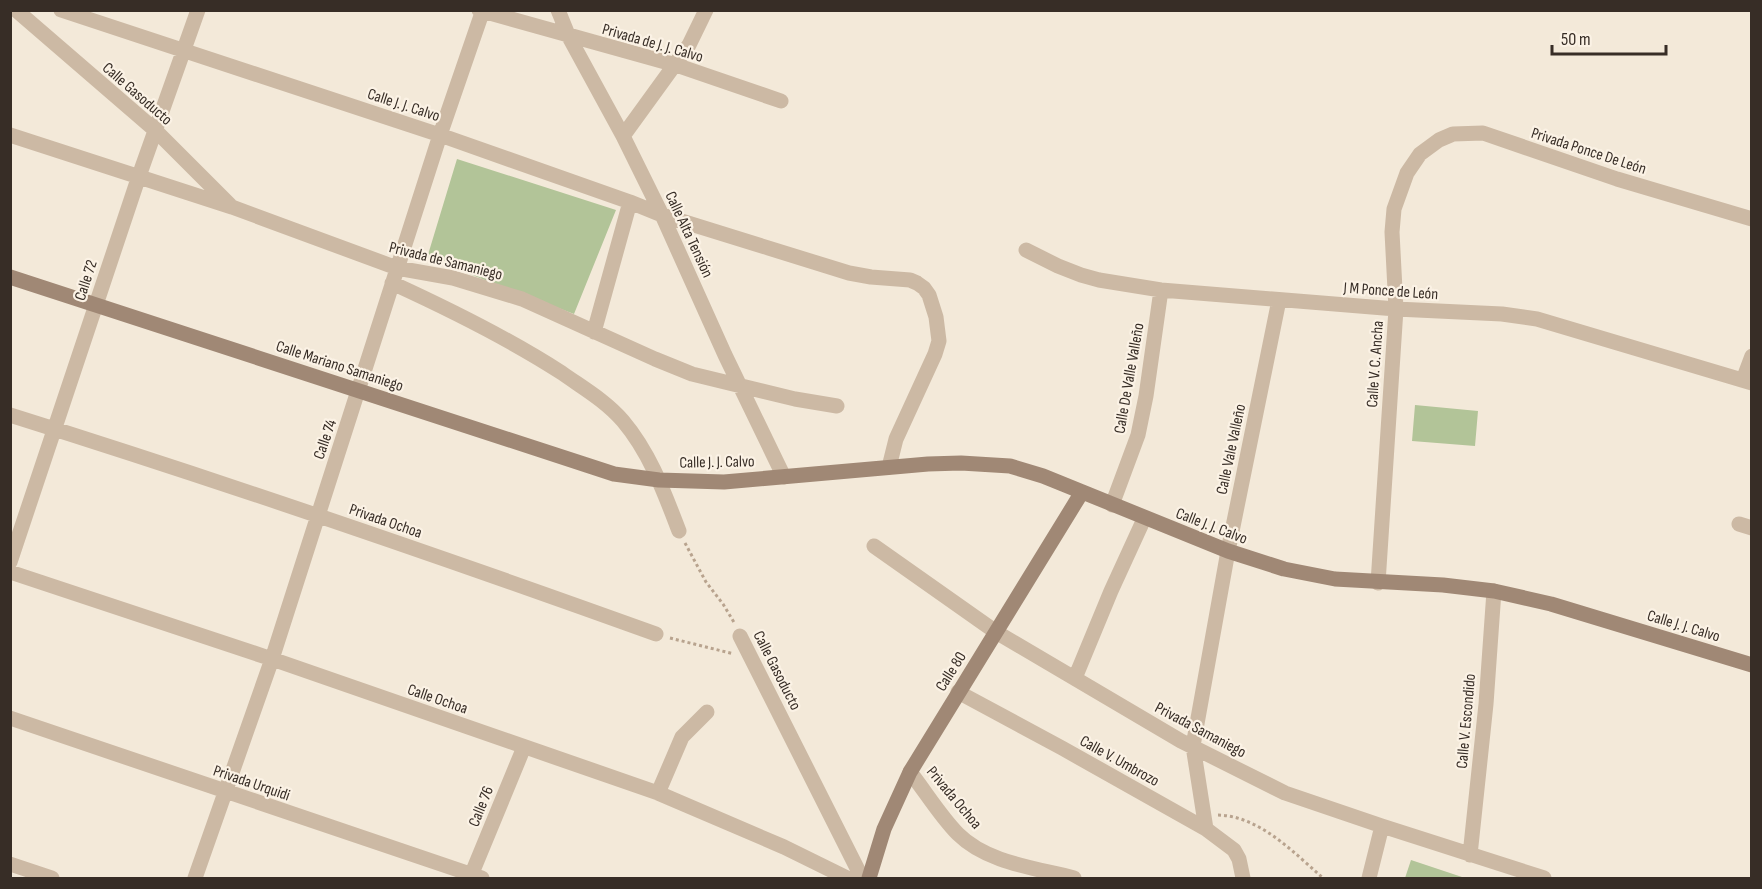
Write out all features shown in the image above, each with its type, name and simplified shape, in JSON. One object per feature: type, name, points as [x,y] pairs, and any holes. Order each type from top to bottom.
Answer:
[{"type":"street","name":"Calle Gasoducto","points":[[16,10],[155,130],[232,207]]},
{"type":"street","name":"Calle J. J. Calvo","points":[[61,10],[440,135],[662,215],[849,273],[910,280],[924,288],[933,303],[939,329],[939,341],[896,439],[889,467]]},
{"type":"street","name":"Calle 72","points":[[10,562],[139,176],[198,10]]},
{"type":"street","name":"Calle Alta Tensión","points":[[558,10],[569,37],[623,136],[662,215],[784,477]]},
{"type":"street","points":[[623,136],[689,45],[706,10]]},
{"type":"street","name":"Privada de J. J. Calvo","points":[[482,11],[675,65],[781,101]]},
{"type":"street","name":"Calle 74","points":[[195,879],[272,659],[482,11]]},
{"type":"street","name":"Privada Ponce De León","points":[[1420,154],[1439,140],[1452,135],[1483,133],[1617,179],[1752,219]]},
{"type":"street","name":"Privada de Samaniego","points":[[10,135],[232,207],[395,276],[507,339],[589,391],[622,420],[644,452],[659,480]]},
{"type":"street","name":"Calle V. C. Ancha","points":[[1378,583],[1396,309],[1392,232],[1394,209],[1401,185],[1420,154]]},
{"type":"street","points":[[594,332],[630,202]]},
{"type":"street","name":"J M Ponce de León","points":[[1026,250],[1081,275],[1161,290],[1396,309],[1502,314],[1537,319],[1747,382]]},
{"type":"street","name":"Privada de Samaniego","points":[[395,276],[453,278],[489,287],[522,299],[692,374],[795,399],[837,406]]},
{"type":"street","name":"Calle Mariano Samaniego","points":[[10,277],[602,471],[659,480]]},
{"type":"street","name":"Calle De Valle Valleño","points":[[1112,505],[1138,435],[1161,290]]},
{"type":"street","name":"Calle Vale Valleño","points":[[1205,822],[1193,747],[1228,551],[1280,300]]},
{"type":"street","points":[[1747,382],[1752,356]]},
{"type":"street","name":"Privada Ochoa","points":[[10,415],[317,515],[656,634]]},
{"type":"street","name":"Calle J. J. Calvo","points":[[659,480],[724,482],[889,467],[962,463],[1010,466],[1043,476],[1144,519],[1228,551],[1284,569],[1309,575],[1378,583],[1443,585],[1494,591],[1551,604],[1752,665]]},
{"type":"street","points":[[659,480],[679,531]]},
{"type":"street","name":"Calle 80","points":[[869,879],[884,830],[910,772],[1082,492]]},
{"type":"street","points":[[1075,678],[1110,591],[1144,519]]},
{"type":"street","name":"Privada Samaniego","points":[[874,546],[996,632],[1193,747],[1285,792],[1544,879]]},
{"type":"street","name":"Calle Ochoa","points":[[10,572],[272,659],[658,793],[784,847],[846,879]]},
{"type":"street","name":"Calle V. Escondido","points":[[1470,855],[1486,704],[1494,591]]},
{"type":"street","name":"Calle Gasoducto","points":[[740,636],[862,879]]},
{"type":"street","name":"Calle V. Umbrozo","points":[[958,692],[1205,822],[1234,850],[1239,859],[1243,879]]},
{"type":"street","points":[[658,793],[682,737],[707,712]]},
{"type":"street","name":"Privada Urquidi","points":[[10,718],[474,877]]},
{"type":"street","name":"Calle 76","points":[[474,877],[524,747]]},
{"type":"street","name":"Privada Ochoa","points":[[910,772],[958,834],[974,847],[993,856],[1074,879]]},
{"type":"street","points":[[1369,879],[1382,826]]},
{"type":"street","points":[[10,864],[52,879]]},
{"type":"path","name":"Calle Gasoducto","points":[[679,531],[698,570],[730,613],[740,636]]},
{"type":"path","points":[[656,634],[750,658]]},
{"type":"path","points":[[1205,822],[1227,815],[1253,824],[1272,836],[1323,879]]},
{"type":"green space","points":[[457,159],[616,210],[574,314],[427,258]]},
{"type":"green space","points":[[1415,405],[1478,411],[1475,446],[1412,441]]},
{"type":"green space","points":[[1411,860],[1465,878],[1405,878]]}]
